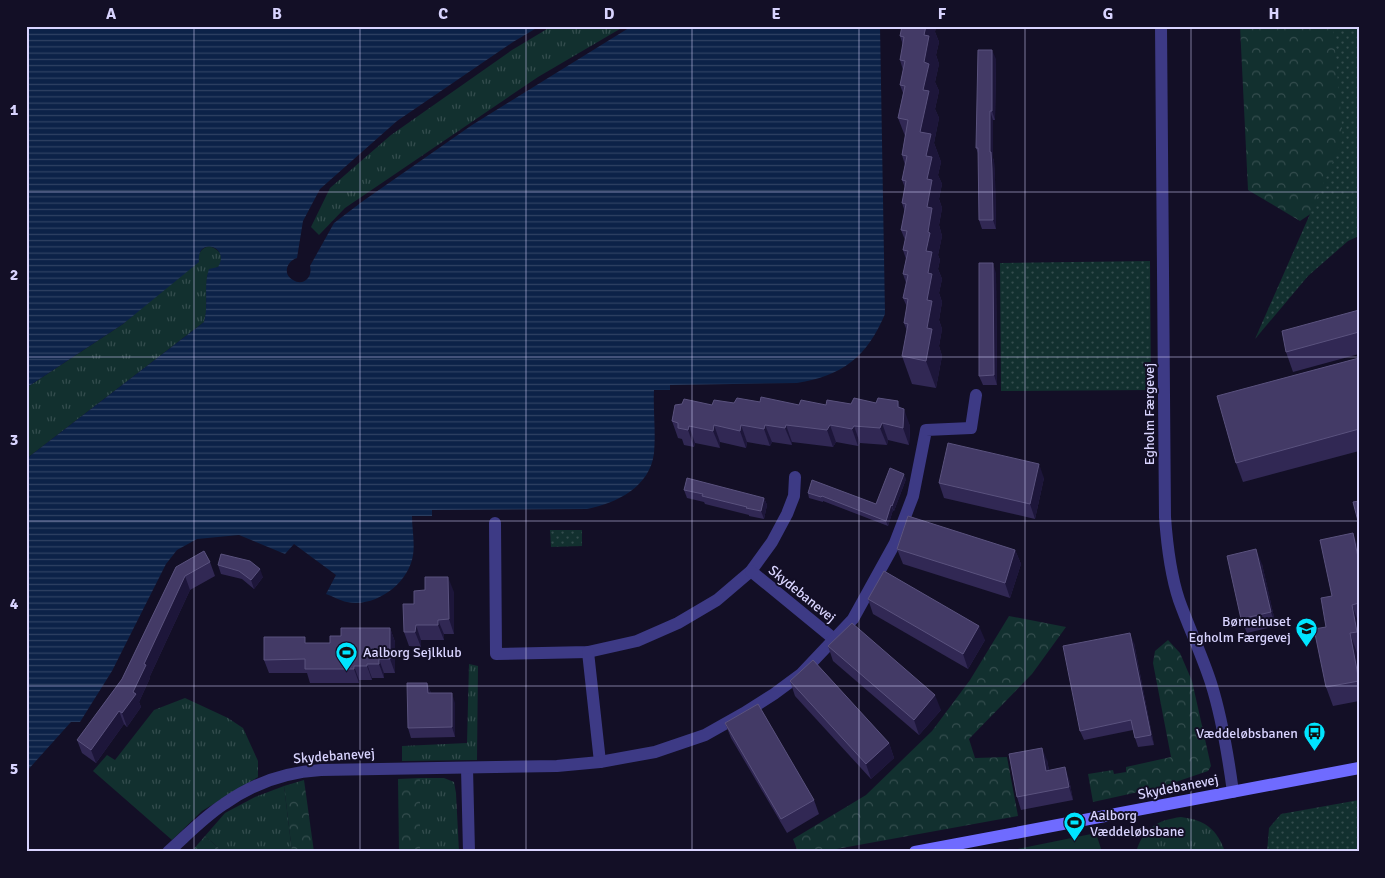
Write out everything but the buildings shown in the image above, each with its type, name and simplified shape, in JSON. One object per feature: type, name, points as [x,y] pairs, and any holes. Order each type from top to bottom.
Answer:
[{"type":"street","name":"Egholm Færgevej","points":[[1160,26],[1165,517],[1168,558],[1178,599],[1216,700],[1227,750],[1233,792]]},
{"type":"street","name":"Skydebanevej","points":[[168,852],[223,804],[262,782],[285,775],[307,770],[557,766],[600,762],[655,752],[705,735],[744,713],[801,674],[853,619],[895,543],[913,496],[926,430],[971,428],[976,395]]},
{"type":"street","name":"Skydebanevej","points":[[496,522],[496,654],[588,652],[637,641],[678,623],[717,600],[751,572],[772,542],[787,514],[794,496],[795,477]]},
{"type":"street","name":"Skydebanevej","points":[[751,572],[834,640]]},
{"type":"street","points":[[588,652],[600,762]]},
{"type":"street","points":[[466,768],[469,852]]},
{"type":"street","name":"Skydebanevej","points":[[915,852],[1359,768]]},
{"type":"green space","points":[[552,26],[625,26],[538,77],[345,208],[319,235],[311,227],[330,188],[391,135],[512,50]]},
{"type":"green space","points":[[1240,26],[1337,26],[1359,142],[1327,203],[1300,221],[1248,190]]},
{"type":"green space","points":[[1333,26],[1359,26],[1359,236],[1348,241],[1308,276],[1255,339],[1343,139]]},
{"type":"green space","points":[[209,246],[218,251],[222,262],[207,276],[204,322],[26,459],[26,388],[123,324],[198,256],[202,250]]},
{"type":"green space","points":[[1150,261],[1151,390],[1001,391],[1000,263]]},
{"type":"green space","points":[[550,530],[582,530],[582,546],[551,547]]},
{"type":"green space","points":[[1009,616],[1066,627],[1032,674],[969,739],[975,758],[1007,757],[1018,816],[820,852],[798,852],[793,839],[866,795],[932,731],[970,680]]},
{"type":"green space","points":[[1168,640],[1180,653],[1192,681],[1211,766],[1208,771],[1161,787],[1093,802],[1088,774],[1113,770],[1114,774],[1126,772],[1126,767],[1171,757],[1153,663],[1155,651]]},
{"type":"green space","points":[[469,664],[478,666],[477,760],[402,761],[402,746],[467,743]]},
{"type":"green space","points":[[185,698],[228,718],[243,728],[258,761],[258,777],[202,811],[172,840],[93,771],[107,755],[115,760],[154,710]]},
{"type":"green space","points":[[420,778],[444,778],[454,782],[459,852],[420,852]]},
{"type":"green space","points":[[420,778],[420,852],[399,852],[398,779]]},
{"type":"green space","points":[[304,780],[314,852],[292,852],[284,786]]},
{"type":"green space","points":[[284,786],[292,852],[223,852],[205,836],[225,813],[255,797]]},
{"type":"green space","points":[[1359,800],[1359,852],[1267,852],[1269,828],[1281,814]]},
{"type":"green space","points":[[1181,817],[1197,820],[1209,827],[1218,837],[1225,852],[1136,852],[1143,837],[1152,827],[1165,820]]},
{"type":"green space","name":"Aalborg Væddeløbsbane","points":[[1096,833],[1102,852],[1003,852]]},
{"type":"green space","points":[[205,836],[223,852],[191,852]]},
{"type":"water","points":[[26,26],[540,26],[513,42],[397,121],[320,189],[303,221],[297,258],[287,268],[288,274],[293,280],[301,282],[309,277],[310,266],[334,223],[472,125],[632,26],[880,26],[885,314],[870,342],[861,353],[840,369],[813,380],[797,383],[670,385],[670,390],[654,390],[655,445],[651,465],[639,484],[620,498],[587,509],[432,510],[432,516],[412,516],[414,550],[405,575],[389,591],[369,601],[347,602],[326,594],[336,575],[294,544],[285,554],[239,535],[197,539],[177,550],[166,564],[112,671],[80,722],[71,722],[26,772],[26,459],[204,322],[207,275],[209,269],[218,267],[221,260],[217,249],[207,247],[203,249],[199,254],[199,262],[123,324],[26,388]]},
{"type":"place","name":"Børnehuset Egholm Færgevej","points":[[1307,648]]},
{"type":"place","name":"Aalborg Sejlklub","points":[[347,671]]},
{"type":"place","name":"Væddeløbsbanen","points":[[1314,752]]},
{"type":"place","name":"Aalborg Væddeløbsbane","points":[[1074,842]]}]
